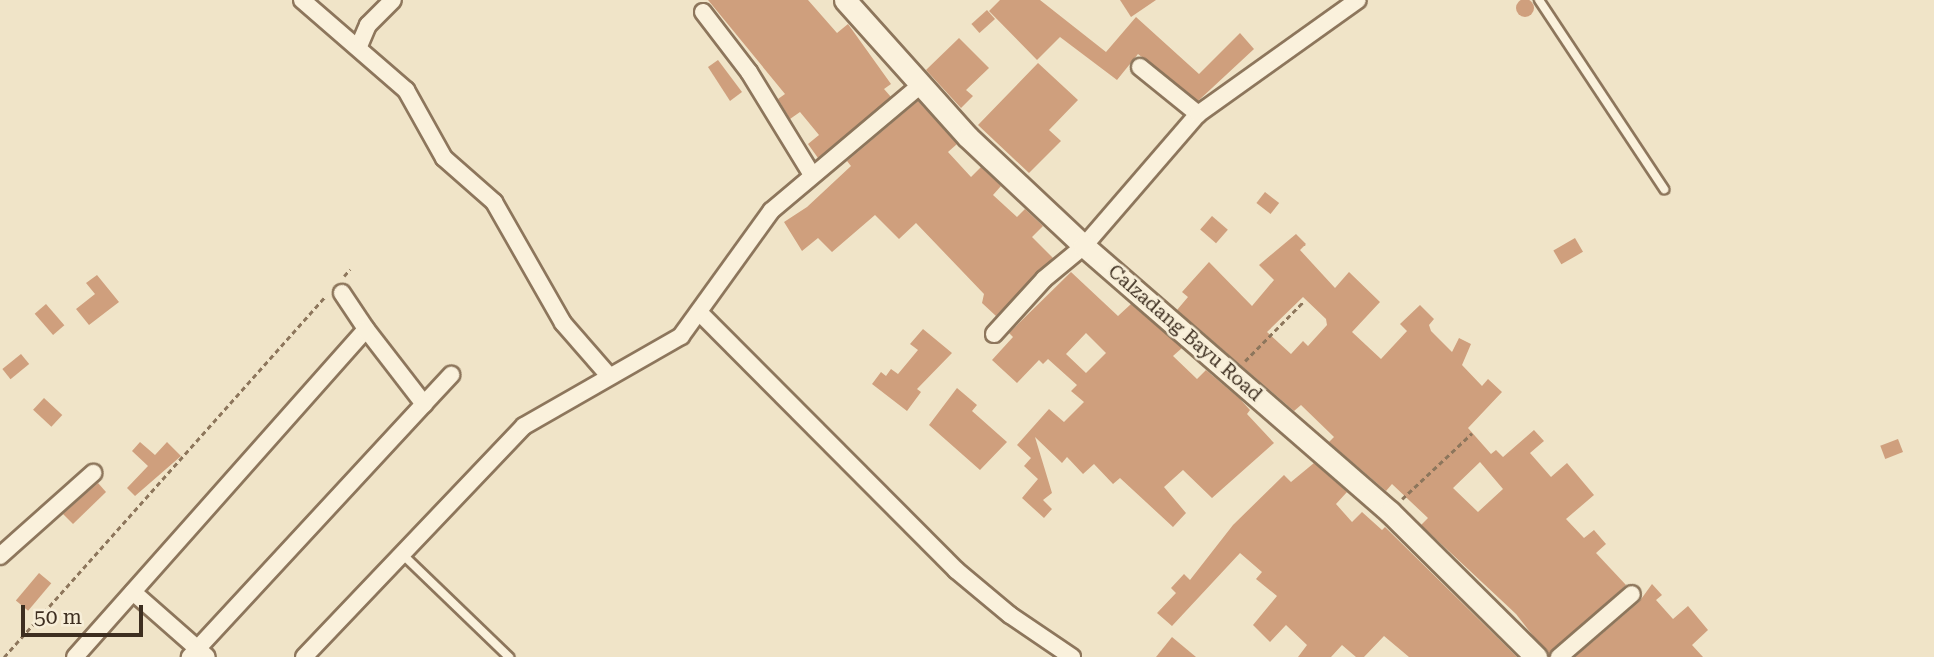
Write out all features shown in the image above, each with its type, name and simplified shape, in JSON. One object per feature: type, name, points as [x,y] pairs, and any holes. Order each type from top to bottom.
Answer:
[{"type":"street","points":[[302,0],[359,46],[406,90],[444,158],[494,202],[558,315],[609,376]]},
{"type":"street","points":[[359,46],[368,25],[393,0]]},
{"type":"street","name":"Calzadang Bayu Road","points":[[845,0],[968,137],[1084,246],[1390,512],[1536,657]]},
{"type":"street","points":[[994,334],[1044,279],[1084,246],[1198,114],[1358,0]]},
{"type":"street","points":[[703,12],[749,72],[811,173]]},
{"type":"street","points":[[1140,67],[1198,114]]},
{"type":"street","points":[[304,657],[400,551],[524,426],[609,376],[659,352],[699,312],[771,211],[811,173],[922,84]]},
{"type":"street","points":[[338,287],[366,329],[424,404]]},
{"type":"street","points":[[699,312],[956,570],[1010,615],[1072,657]]},
{"type":"street","points":[[75,657],[366,329]]},
{"type":"street","points":[[133,592],[198,654],[451,375]]},
{"type":"street","points":[[0,556],[93,473]]},
{"type":"street","points":[[1559,657],[1632,594]]},
{"type":"lane","points":[[1539,0],[1664,189]]},
{"type":"lane","points":[[400,551],[509,657]]},
{"type":"path","points":[[4,657],[338,287],[350,269]]},
{"type":"path","points":[[1233,373],[1303,302]]},
{"type":"path","points":[[1390,512],[1472,433]]},
{"type":"building","points":[[1521,-1],[1529,-1],[1534,8],[1532,15],[1521,17],[1516,12],[1516,4]]},
{"type":"building","points":[[708,0],[808,0],[837,33],[848,24],[891,84],[884,89],[891,97],[818,158],[808,144],[819,135],[800,112],[790,119],[778,99],[785,94]]},
{"type":"building","points":[[1000,0],[1040,0],[1106,52],[1136,17],[1199,74],[1240,33],[1254,49],[1198,101],[1138,54],[1117,80],[1060,37],[1037,60],[989,11]]},
{"type":"building","points":[[1120,0],[1156,0],[1131,17]]},
{"type":"building","points":[[987,10],[995,19],[979,33],[971,24]]},
{"type":"building","points":[[959,38],[989,68],[966,90],[973,96],[961,108],[926,70]]},
{"type":"building","points":[[718,60],[742,92],[730,101],[708,67]]},
{"type":"building","points":[[1038,63],[1078,100],[1049,130],[1061,141],[1029,173],[978,125]]},
{"type":"building","points":[[918,101],[957,144],[948,152],[971,177],[981,167],[1001,186],[993,195],[1017,217],[1025,209],[1043,226],[1032,237],[1053,258],[996,316],[982,303],[984,294],[916,223],[899,239],[875,215],[832,252],[818,238],[802,251],[784,222],[807,207],[851,166],[847,161]]},
{"type":"building","points":[[1265,192],[1279,203],[1271,214],[1256,203]]},
{"type":"building","points":[[1212,216],[1228,230],[1216,243],[1200,230]]},
{"type":"building","points":[[1296,234],[1306,244],[1300,250],[1335,288],[1349,272],[1380,302],[1352,332],[1381,359],[1407,331],[1400,324],[1420,305],[1434,319],[1429,325],[1431,331],[1452,352],[1459,338],[1471,344],[1462,365],[1482,386],[1488,379],[1502,392],[1468,428],[1491,454],[1496,450],[1503,457],[1534,430],[1544,441],[1530,453],[1551,477],[1567,463],[1594,495],[1566,519],[1584,538],[1594,530],[1606,544],[1596,553],[1626,585],[1549,656],[1516,614],[1421,525],[1428,518],[1392,484],[1386,491],[1329,442],[1334,437],[1301,405],[1294,411],[1177,310],[1188,297],[1182,292],[1209,262],[1252,306],[1274,280],[1259,265]],"holes":[[[1303,297],[1326,319],[1327,325],[1308,346],[1303,341],[1291,354],[1267,332]],[[1480,462],[1503,489],[1478,512],[1453,488]]]},
{"type":"building","points":[[1575,238],[1583,252],[1561,264],[1553,250]]},
{"type":"building","points":[[1071,272],[1118,316],[1131,304],[1182,348],[1173,356],[1197,379],[1206,370],[1240,399],[1250,410],[1247,414],[1274,443],[1212,498],[1183,470],[1164,487],[1186,513],[1173,527],[1120,478],[1113,484],[1094,464],[1083,474],[1067,457],[1062,463],[1035,437],[1052,493],[1043,500],[1052,509],[1044,518],[1022,498],[1038,479],[1024,466],[1031,458],[1017,445],[1049,409],[1064,422],[1084,402],[1071,391],[1077,385],[1048,359],[1043,364],[1039,360],[1017,383],[992,360],[1013,337],[1009,333]],"holes":[[[1086,333],[1106,353],[1086,373],[1066,354]]]},
{"type":"building","points":[[97,275],[119,302],[89,325],[76,309],[95,294],[86,283]]},
{"type":"building","points":[[46,304],[64,325],[53,335],[35,314]]},
{"type":"building","points":[[923,329],[952,353],[917,389],[921,392],[907,411],[872,384],[881,372],[886,376],[891,369],[898,374],[918,350],[910,344]]},
{"type":"building","points":[[21,354],[29,364],[11,379],[2,369]]},
{"type":"building","points":[[957,388],[977,405],[972,411],[1007,442],[980,470],[929,425]]},
{"type":"building","points":[[44,398],[62,415],[51,427],[33,410]]},
{"type":"building","points":[[1898,439],[1903,452],[1885,459],[1880,446]]},
{"type":"building","points":[[140,442],[155,455],[167,442],[181,456],[135,496],[127,488],[148,466],[132,451]]},
{"type":"building","points":[[1314,463],[1347,492],[1336,504],[1352,522],[1362,512],[1382,530],[1385,527],[1517,657],[1409,657],[1384,636],[1364,657],[1356,657],[1342,645],[1331,657],[1298,657],[1307,645],[1286,625],[1270,642],[1253,625],[1277,596],[1256,579],[1262,572],[1240,553],[1172,626],[1157,613],[1176,593],[1171,588],[1184,574],[1190,580],[1233,525],[1284,475],[1291,482]]},
{"type":"building","points":[[98,483],[106,492],[73,524],[63,514]]},
{"type":"building","points":[[39,573],[51,583],[28,611],[16,601]]},
{"type":"building","points":[[1652,584],[1662,595],[1656,600],[1673,619],[1688,606],[1708,630],[1692,645],[1703,657],[1575,657],[1639,602]]},
{"type":"building","points":[[1172,637],[1196,657],[1156,657]]}]
